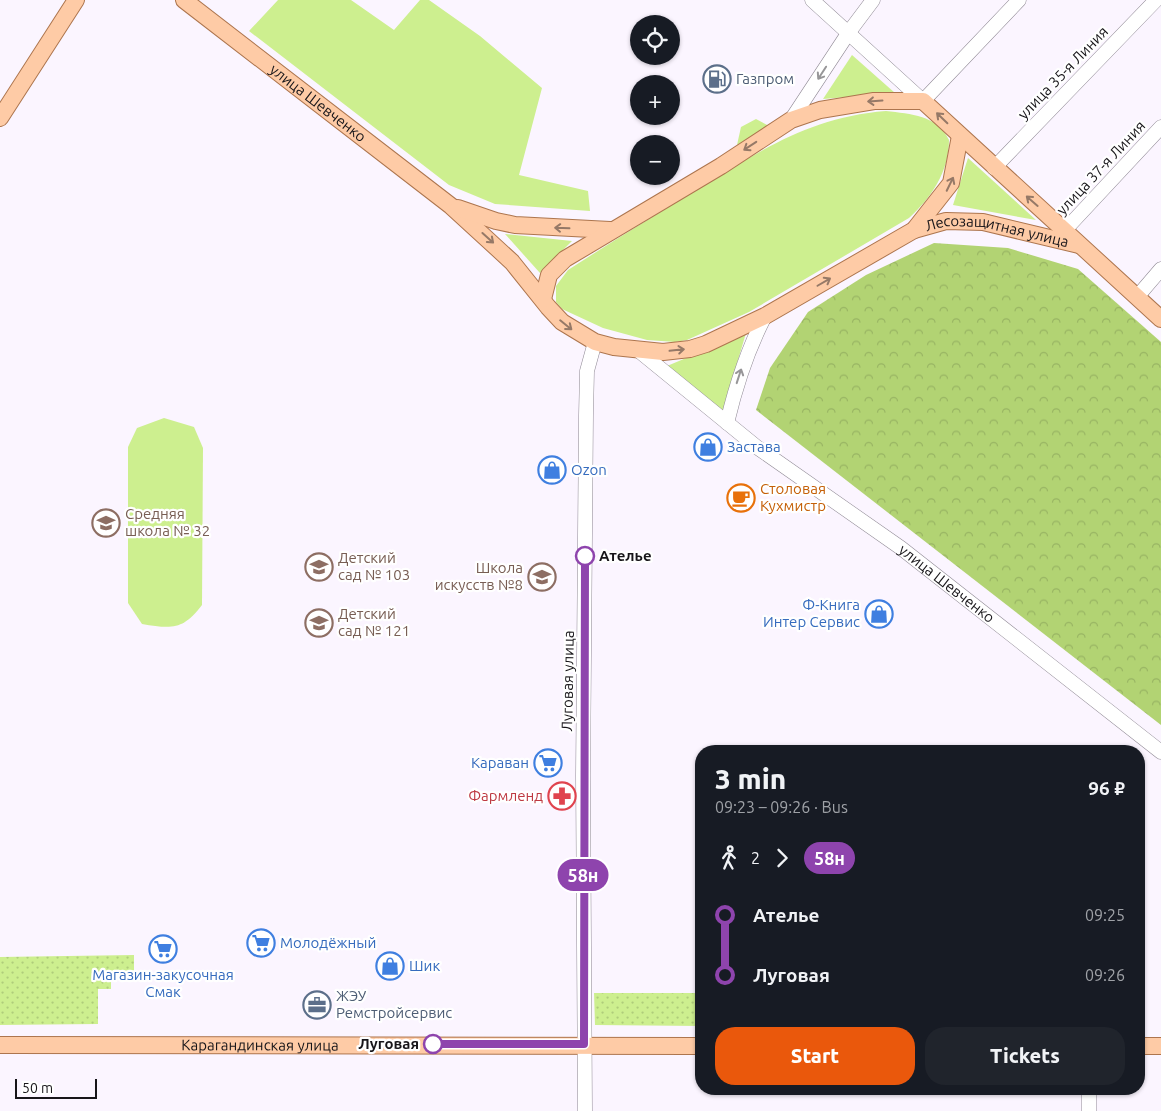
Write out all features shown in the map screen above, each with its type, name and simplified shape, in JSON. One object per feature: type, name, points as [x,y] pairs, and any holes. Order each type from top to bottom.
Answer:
[{"type":"main road","points":[[0,118],[76,0]]},
{"type":"main road","name":"улица Шевченко","points":[[184,0],[451,206],[512,262],[562,322],[595,342],[639,351],[690,349],[765,316],[914,230]]},
{"type":"main road","points":[[543,300],[546,281],[554,269],[577,250],[721,166],[791,120],[820,110],[874,101],[924,101]]},
{"type":"main road","name":"Лесозащитная улица","points":[[924,101],[994,168],[1065,230],[1161,319]]},
{"type":"main road","points":[[914,230],[951,183],[960,136]]},
{"type":"main road","name":"улица Шевченко","points":[[451,206],[496,221],[515,225],[610,230]]},
{"type":"main road","name":"Лесозащитная улица","points":[[914,230],[946,221],[983,222],[1081,246]]},
{"type":"main road","name":"Карагандинская улица","points":[[0,1045],[584,1044],[695,1046]]},
{"type":"main road","points":[[1145,1046],[1161,1046]]},
{"type":"street","points":[[812,0],[924,101],[1019,0]]},
{"type":"street","points":[[791,120],[848,32],[873,0]]},
{"type":"street","name":"улица 35-я Линия","points":[[994,168],[1156,0]]},
{"type":"street","name":"улица 37-я Линия","points":[[1065,230],[1161,127]]},
{"type":"street","points":[[1136,296],[1161,269]]},
{"type":"street","points":[[727,423],[744,362],[765,316]]},
{"type":"street","name":"Луговая улица","points":[[585,1111],[583,767],[586,415],[587,372],[595,342]]},
{"type":"street","name":"улица Шевченко","points":[[639,351],[758,448],[900,548],[1161,752]]},
{"type":"street","points":[[1089,1095],[1089,1111]]},
{"type":"green space","points":[[278,0],[351,0],[394,30],[420,0],[429,0],[480,36],[542,88],[519,175],[588,191],[590,211],[495,204],[449,185],[249,31]]},
{"type":"green space","points":[[852,55],[895,93],[823,99]]},
{"type":"green space","points":[[886,111],[922,117],[938,125],[949,140],[946,163],[937,184],[925,202],[909,218],[749,312],[687,340],[675,342],[647,340],[603,328],[562,309],[556,302],[556,286],[568,270],[763,150],[808,129],[833,121]]},
{"type":"green space","points":[[756,119],[769,126],[737,145],[741,127]]},
{"type":"green space","points":[[968,158],[1036,220],[953,205]]},
{"type":"green space","points":[[505,234],[572,241],[540,273]]},
{"type":"green space","points":[[934,243],[1008,248],[1078,269],[1161,342],[1161,725],[756,410],[770,368],[808,312],[866,275]]},
{"type":"green space","points":[[746,333],[723,411],[667,366]]},
{"type":"green space","points":[[164,418],[194,427],[203,448],[202,605],[183,623],[169,627],[142,624],[128,603],[128,447],[137,428]]},
{"type":"green space","points":[[134,955],[134,973],[111,973],[111,989],[98,989],[98,1024],[0,1025],[0,957]]},
{"type":"green space","points":[[594,993],[695,993],[695,1026],[595,1025]]},
{"type":"bus line","name":"58н","points":[[433,1044],[584,1044],[583,776],[585,556]]},
{"type":"place","name":"Газпром","points":[[717,79]]},
{"type":"place","name":"Застава","points":[[708,447]]},
{"type":"place","name":"Ozon","points":[[552,470]]},
{"type":"place","name":"Столовая Кухмистр","points":[[741,498]]},
{"type":"place","name":"Средняя школа № 32","points":[[106,523]]},
{"type":"place","name":"Ателье","points":[[585,556]]},
{"type":"place","name":"Детский сад № 103","points":[[319,567]]},
{"type":"place","name":"Школа искусств №8","points":[[542,577]]},
{"type":"place","name":"Ф-Книга Интер Сервис","points":[[879,614]]},
{"type":"place","name":"Детский сад № 121","points":[[319,623]]},
{"type":"place","name":"Караван","points":[[548,763]]},
{"type":"place","name":"Фармленд","points":[[562,796]]},
{"type":"place","name":"Молодёжный","points":[[261,943]]},
{"type":"place","name":"Магазин-закусочная Смак","points":[[163,949]]},
{"type":"place","name":"Шик","points":[[390,966]]},
{"type":"place","name":"ЖЭУ Ремстройсервис","points":[[317,1005]]},
{"type":"place","name":"Луговая","points":[[433,1044]]}]
